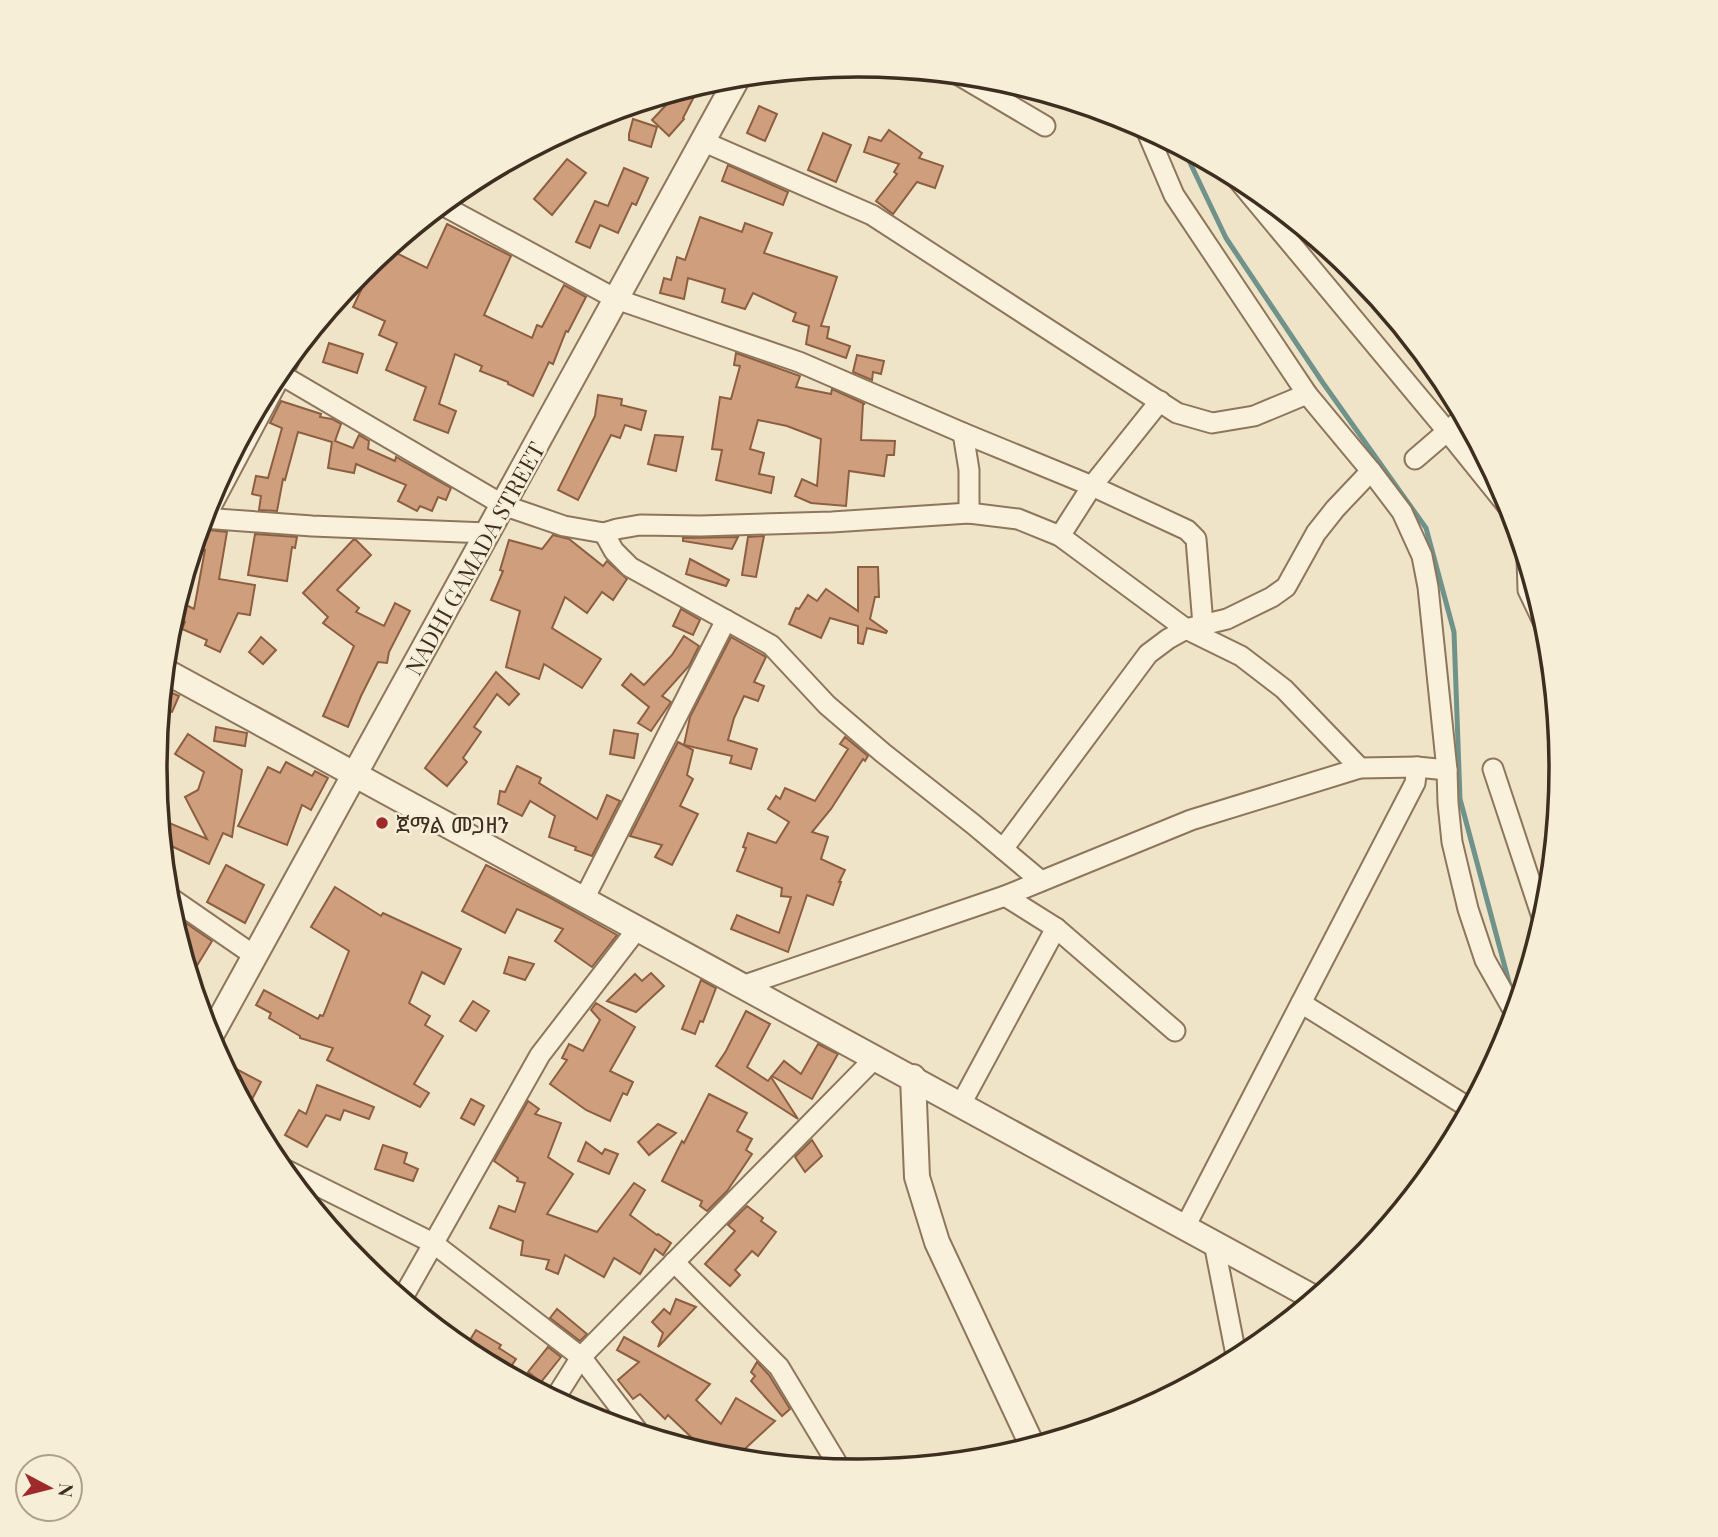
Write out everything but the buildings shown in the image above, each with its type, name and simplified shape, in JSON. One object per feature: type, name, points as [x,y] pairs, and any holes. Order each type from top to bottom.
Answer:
[{"type":"street","points":[[981,88],[1045,126]]},
{"type":"street","name":"NADHI GAMADA STREET","points":[[217,1025],[731,89]]},
{"type":"street","points":[[702,141],[872,215],[1177,413],[1212,424],[1254,416],[1307,394]]},
{"type":"street","points":[[1151,142],[1174,195],[1307,394],[1402,512],[1422,556],[1429,587],[1452,842],[1468,909],[1485,960],[1509,1003]]},
{"type":"street","points":[[1260,206],[1487,481]]},
{"type":"street","points":[[452,210],[616,299],[799,362],[1092,486],[1187,530],[1196,538],[1194,627]]},
{"type":"street","points":[[291,374],[503,505],[564,526],[604,533],[640,525],[818,522],[969,513],[1018,519],[1060,536],[1241,656],[1284,689],[1360,768]]},
{"type":"street","points":[[1060,536],[1092,486],[1160,401]]},
{"type":"street","points":[[1415,459],[1458,422]]},
{"type":"street","points":[[963,433],[970,470],[969,513]]},
{"type":"street","points":[[1003,849],[1148,654],[1168,639],[1194,627],[1227,620],[1286,587],[1316,533],[1371,471]]},
{"type":"street","points":[[214,519],[312,526],[487,533]]},
{"type":"street","points":[[604,533],[614,551],[630,567],[771,645],[827,705],[1041,881]]},
{"type":"street","points":[[584,899],[726,620]]},
{"type":"street","points":[[173,676],[1307,1294]]},
{"type":"street","points":[[742,986],[1005,896],[1191,820],[1360,768],[1417,767],[1447,770]]},
{"type":"street","points":[[1185,1227],[1415,783],[1417,767]]},
{"type":"street","points":[[1493,769],[1537,902]]},
{"type":"street","points":[[1005,896],[1056,928],[1175,1031]]},
{"type":"street","points":[[182,905],[255,956]]},
{"type":"street","points":[[406,1291],[540,1055],[638,928]]},
{"type":"street","points":[[961,1104],[1056,928]]},
{"type":"street","points":[[1301,1003],[1463,1104]]},
{"type":"street","points":[[559,1392],[580,1357],[876,1057]]},
{"type":"street","points":[[913,1077],[917,1177],[937,1242],[1029,1438]]},
{"type":"street","points":[[302,1178],[433,1243],[580,1357],[629,1420]]},
{"type":"street","points":[[1214,1243],[1235,1348]]},
{"type":"street","points":[[674,1262],[779,1367],[834,1459]]},
{"type":"waterway","points":[[1189,161],[1226,238],[1323,383],[1426,528],[1454,632],[1460,799],[1514,992]]},
{"type":"place","name":"ጀማል መጋዘን","points":[[382,823]]}]
